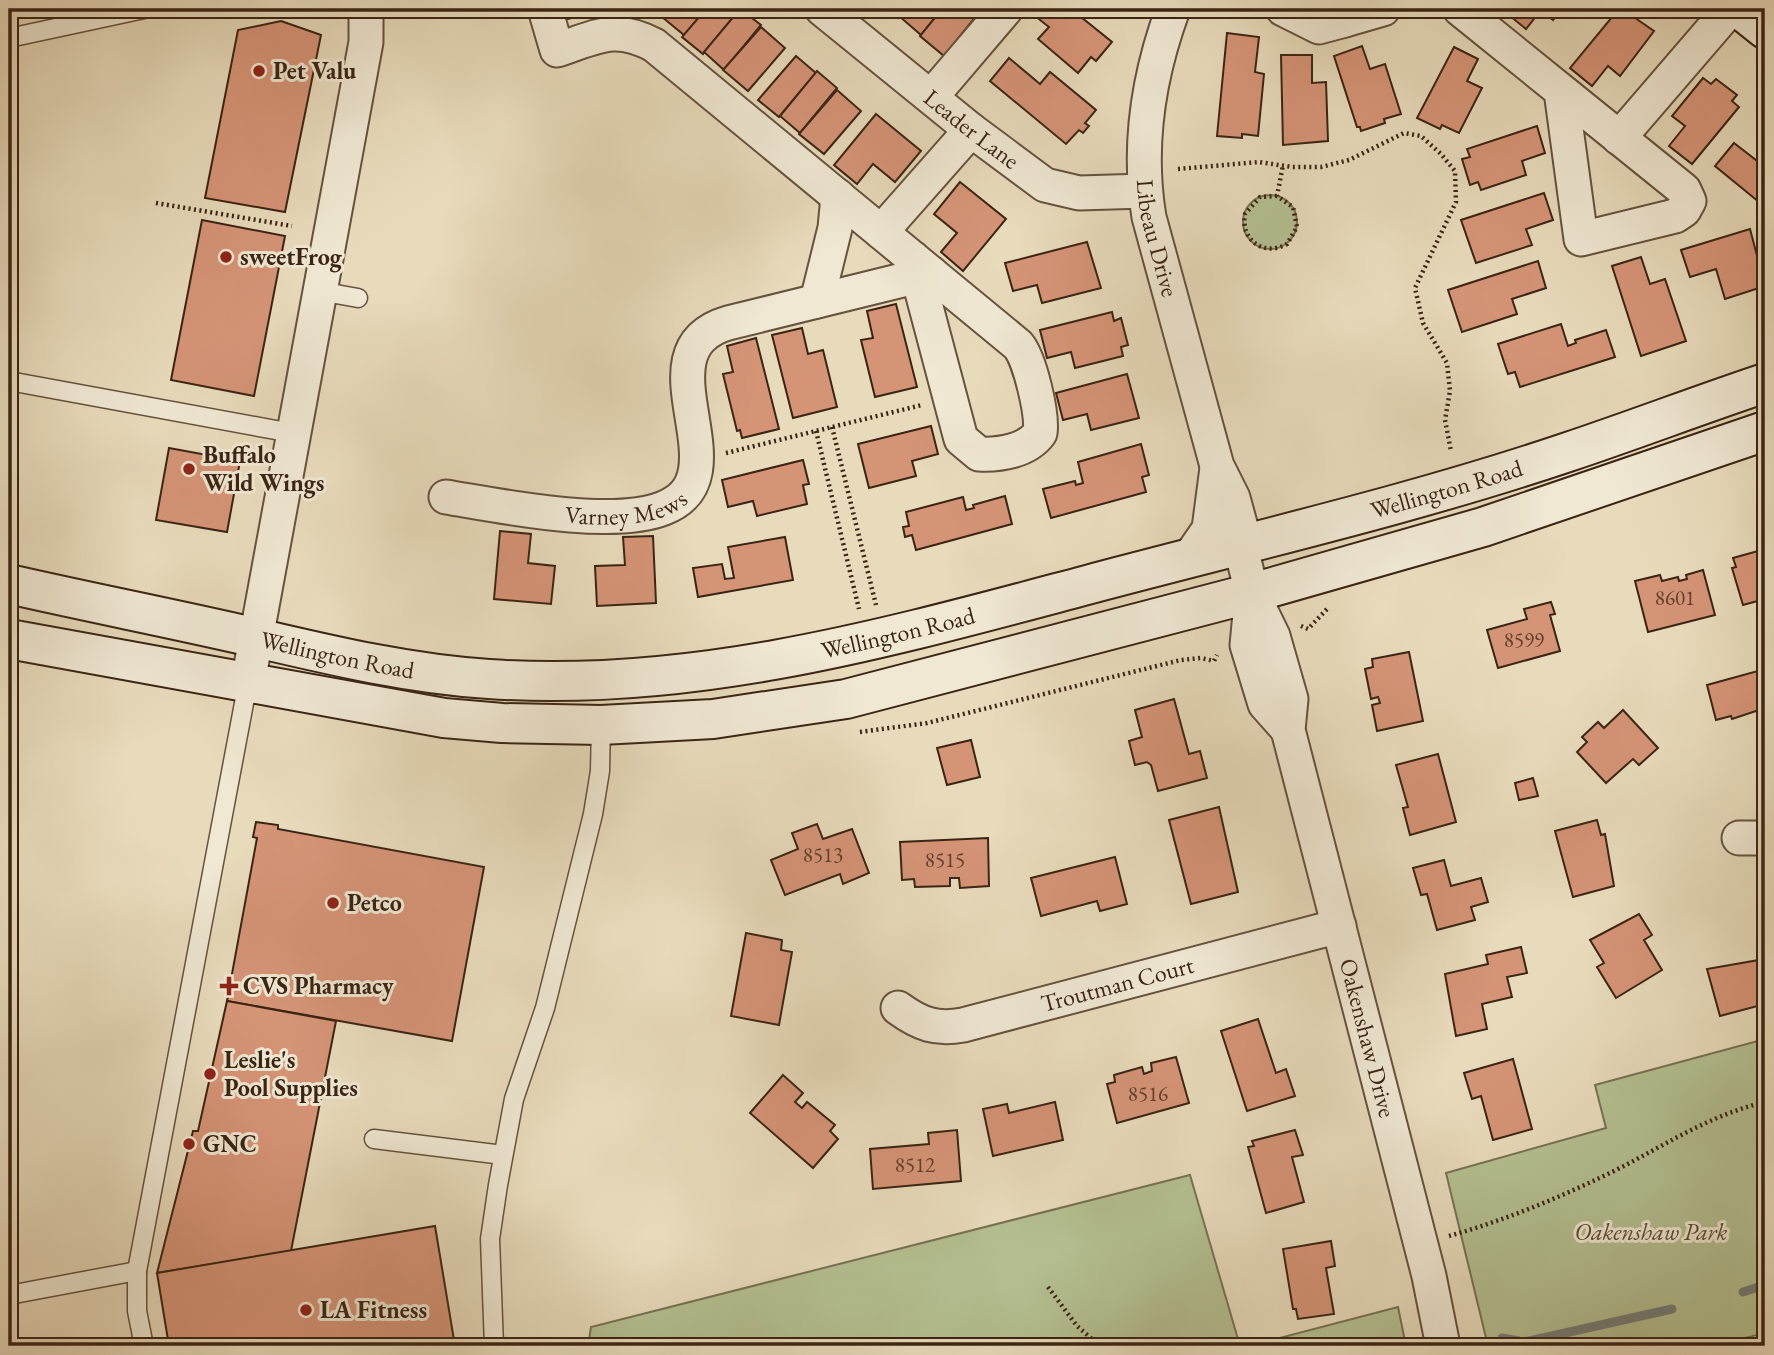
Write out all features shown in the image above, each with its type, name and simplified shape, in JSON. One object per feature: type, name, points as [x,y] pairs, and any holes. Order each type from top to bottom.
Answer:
[{"type":"main road","points":[[1740,9],[1765,29]]},
{"type":"main road","name":"Wellington Road","points":[[9,584],[341,659],[489,679],[602,681],[659,677],[734,668],[876,640],[1403,502],[1568,453],[1765,383]]},
{"type":"main road","name":"Wellington Road","points":[[9,639],[444,718],[502,723],[601,725],[713,719],[846,699],[1252,593],[1483,527],[1765,431]]},
{"type":"street","points":[[248,681],[366,42],[366,9]]},
{"type":"street","points":[[545,9],[557,50],[610,33],[624,32],[654,45],[881,232],[920,269],[1021,349],[1041,417],[1040,433],[1029,444],[1018,449],[979,454],[961,439],[920,269]]},
{"type":"street","name":"Leader Lane","points":[[822,9],[971,130],[1045,185],[1079,192],[1145,191]]},
{"type":"street","points":[[931,97],[1006,9]]},
{"type":"street","name":"Libeau Drive","points":[[1173,9],[1155,63],[1147,102],[1144,130],[1145,191],[1156,246],[1217,466],[1237,512],[1242,531],[1240,544]]},
{"type":"street","points":[[1283,9],[1319,27],[1350,14],[1383,9]]},
{"type":"street","points":[[1460,9],[1561,90],[1684,190],[1689,201],[1684,210],[1675,216],[1581,239],[1561,90]]},
{"type":"street","points":[[1619,138],[1730,9]]},
{"type":"street","points":[[881,232],[971,130]]},
{"type":"street","points":[[817,301],[835,228],[838,196]]},
{"type":"street","name":"Varney Mews","points":[[446,497],[599,515],[646,512],[663,508],[686,491],[699,460],[688,407],[688,380],[693,350],[701,336],[717,326],[817,301],[920,269]]},
{"type":"street","name":"Libeau Drive","points":[[1189,558],[1209,529],[1217,466]]},
{"type":"street","name":"Oakenshaw Drive","points":[[1240,544],[1252,593],[1273,636],[1291,699],[1288,730],[1421,1243],[1443,1346]]},
{"type":"street","name":"Troutman Court","points":[[898,1008],[916,1021],[936,1028],[963,1025],[1339,926]]},
{"type":"lane","points":[[9,38],[144,9]]},
{"type":"lane","points":[[319,291],[358,298]]},
{"type":"lane","points":[[9,381],[292,433]]},
{"type":"lane","points":[[144,1346],[137,1311],[137,1271],[248,681]]},
{"type":"lane","points":[[494,1346],[490,1239],[503,1155],[514,1099],[545,1008],[593,814],[600,771],[601,725]]},
{"type":"lane","points":[[374,1139],[503,1155]]},
{"type":"lane","points":[[9,1295],[137,1271]]},
{"type":"path","points":[[1178,169],[1259,162],[1308,169],[1336,164],[1396,135],[1412,134],[1430,143],[1455,171],[1457,196],[1454,208],[1415,288],[1423,323],[1447,363],[1450,391],[1445,420],[1451,451]]},
{"type":"path","points":[[1277,196],[1283,165]]},
{"type":"path","points":[[1277,196],[1293,207],[1297,227],[1287,244],[1266,249],[1254,244],[1246,235],[1245,214],[1260,197],[1277,196]]},
{"type":"path","points":[[156,204],[292,226]]},
{"type":"path","points":[[699,460],[950,398]]},
{"type":"path","points":[[832,427],[876,606]]},
{"type":"path","points":[[816,431],[859,610]]},
{"type":"path","points":[[1421,1243],[1491,1223],[1550,1200],[1615,1170],[1710,1118],[1765,1102]]},
{"type":"path","points":[[1048,1287],[1077,1326],[1100,1346]]},
{"type":"green space","points":[[1270,195],[1289,203],[1297,222],[1289,241],[1270,249],[1251,241],[1243,222],[1251,203]]},
{"type":"green space","name":"Oakenshaw Park","points":[[1765,1039],[1765,1333],[1713,1346],[1488,1346],[1446,1173],[1606,1128],[1595,1085]]},
{"type":"green space","points":[[1190,1175],[1240,1346],[588,1346],[591,1327]]},
{"type":"green space","points":[[1398,1307],[1406,1346],[1249,1346]]},
{"type":"building","points":[[565,9],[598,9],[598,10],[568,19]]},
{"type":"building","points":[[669,9],[706,9],[684,35],[662,17]]},
{"type":"building","points":[[706,9],[740,9],[703,54],[682,37]]},
{"type":"building","points":[[740,9],[761,25],[724,70],[704,52]]},
{"type":"building","points":[[887,9],[905,9],[898,18]]},
{"type":"building","points":[[905,9],[942,9],[921,35],[899,16]]},
{"type":"building","points":[[942,9],[980,11],[944,56],[920,36]]},
{"type":"building","points":[[1032,9],[1071,9],[1112,42],[1096,61],[1091,57],[1078,73],[1038,39],[1049,27],[1030,12]]},
{"type":"building","points":[[1562,9],[1553,20],[1541,10],[1526,29],[1504,11]]},
{"type":"building","points":[[1622,9],[1654,31],[1620,76],[1608,66],[1592,86],[1570,68],[1617,11],[1619,13]]},
{"type":"building","points":[[281,21],[321,35],[285,212],[205,198],[238,30]]},
{"type":"building","points":[[761,27],[785,48],[748,91],[723,70]]},
{"type":"building","points":[[1227,33],[1259,37],[1255,72],[1264,74],[1258,136],[1217,136]]},
{"type":"building","points":[[1362,46],[1370,69],[1385,64],[1401,114],[1361,131],[1360,127],[1357,127],[1334,56]]},
{"type":"building","points":[[1454,47],[1478,59],[1467,81],[1482,88],[1459,133],[1442,125],[1440,129],[1417,118]]},
{"type":"building","points":[[1281,55],[1312,55],[1312,83],[1326,82],[1328,141],[1283,145]]},
{"type":"building","points":[[796,56],[816,73],[779,117],[758,100]]},
{"type":"building","points":[[1009,58],[1040,84],[1050,72],[1096,110],[1085,123],[1089,126],[1083,133],[1079,130],[1066,144],[990,81]]},
{"type":"building","points":[[817,71],[837,88],[800,133],[780,116]]},
{"type":"building","points":[[1703,78],[1711,84],[1716,79],[1737,95],[1732,101],[1739,107],[1692,164],[1669,146],[1685,126],[1672,116]]},
{"type":"building","points":[[837,90],[861,111],[824,154],[799,134]]},
{"type":"building","points":[[876,114],[921,151],[895,182],[873,164],[857,184],[834,165]]},
{"type":"building","points":[[1537,126],[1545,153],[1522,161],[1526,175],[1481,190],[1478,182],[1470,185],[1462,159],[1470,157],[1467,149]]},
{"type":"building","points":[[1734,143],[1756,160],[1765,148],[1765,207],[1715,166]]},
{"type":"building","points":[[960,182],[1006,219],[963,271],[941,252],[957,233],[934,214]]},
{"type":"building","points":[[1544,193],[1553,220],[1526,229],[1532,245],[1476,263],[1461,220]]},
{"type":"building","points":[[202,220],[285,236],[254,396],[171,380]]},
{"type":"building","points":[[1750,229],[1765,286],[1725,299],[1716,269],[1690,277],[1681,250]]},
{"type":"building","points":[[1087,242],[1101,288],[1042,303],[1037,285],[1013,291],[1005,263]]},
{"type":"building","points":[[1641,257],[1650,284],[1665,279],[1686,341],[1641,356],[1612,266]]},
{"type":"building","points":[[1538,261],[1546,288],[1512,299],[1517,314],[1462,332],[1448,290]]},
{"type":"building","points":[[896,304],[917,387],[875,397],[861,340],[873,338],[867,311]]},
{"type":"building","points":[[1112,312],[1114,321],[1121,318],[1128,345],[1121,347],[1123,356],[1075,368],[1071,352],[1047,358],[1040,330]]},
{"type":"building","points":[[1561,324],[1568,346],[1576,343],[1575,340],[1606,330],[1615,357],[1520,387],[1515,372],[1508,374],[1498,344]]},
{"type":"building","points":[[802,328],[808,354],[823,350],[837,407],[793,418],[772,335]]},
{"type":"building","points":[[756,338],[779,429],[742,438],[740,430],[737,431],[723,374],[733,372],[727,346]]},
{"type":"building","points":[[1127,374],[1139,418],[1091,430],[1087,414],[1063,420],[1056,393]]},
{"type":"building","points":[[931,426],[938,454],[912,461],[916,476],[869,488],[858,444]]},
{"type":"building","points":[[1141,444],[1149,475],[1142,477],[1146,492],[1051,518],[1043,489],[1075,481],[1076,485],[1083,483],[1078,462]]},
{"type":"building","points":[[169,448],[240,461],[227,532],[156,520]]},
{"type":"building","points":[[803,460],[809,484],[803,485],[807,504],[757,516],[753,501],[728,507],[722,480]]},
{"type":"building","points":[[1005,496],[1012,524],[916,550],[912,535],[905,537],[903,527],[909,526],[906,512],[963,497],[966,510],[974,508],[973,505]]},
{"type":"building","points":[[500,531],[531,534],[528,563],[555,566],[551,604],[494,599]]},
{"type":"building","points":[[653,536],[656,603],[597,606],[595,566],[625,565],[623,537]]},
{"type":"building","points":[[785,537],[793,580],[698,597],[693,568],[722,564],[725,579],[734,578],[728,547]]},
{"type":"building","points":[[1765,549],[1765,599],[1743,605],[1732,568],[1736,567],[1733,558]]},
{"type":"building","points":[[1703,570],[1715,615],[1648,632],[1635,581],[1660,575],[1662,581],[1678,577],[1679,581],[1687,579],[1686,575]]},
{"type":"building","points":[[1551,602],[1555,614],[1550,615],[1560,651],[1498,668],[1487,630],[1527,619],[1524,609]]},
{"type":"building","points":[[1409,652],[1423,721],[1377,731],[1372,705],[1380,703],[1378,697],[1371,699],[1365,669],[1373,667],[1372,659]]},
{"type":"building","points":[[1765,669],[1765,708],[1732,719],[1731,716],[1716,720],[1707,685]]},
{"type":"building","points":[[1174,699],[1189,754],[1200,751],[1207,778],[1158,791],[1151,765],[1147,762],[1135,765],[1129,741],[1142,737],[1135,710]]},
{"type":"building","points":[[1623,710],[1658,748],[1639,765],[1633,759],[1606,783],[1577,752],[1587,742],[1582,737],[1598,722],[1604,728]]},
{"type":"building","points":[[971,740],[980,777],[947,785],[937,748]]},
{"type":"building","points":[[1438,754],[1456,822],[1410,835],[1403,808],[1408,807],[1396,765]]},
{"type":"building","points":[[1533,778],[1538,796],[1519,800],[1515,783]]},
{"type":"building","points":[[1219,807],[1238,892],[1191,904],[1169,820]]},
{"type":"building","points":[[1597,820],[1601,835],[1605,834],[1614,886],[1573,897],[1555,831]]},
{"type":"building","points":[[256,822],[278,825],[278,829],[484,867],[452,1041],[227,1001],[257,838],[253,837]]},
{"type":"building","points":[[817,824],[823,839],[852,829],[869,873],[843,884],[840,874],[785,895],[771,860],[798,849],[792,833]]},
{"type":"building","points":[[988,838],[989,886],[960,888],[959,878],[950,878],[950,886],[915,887],[914,879],[902,880],[900,842]]},
{"type":"building","points":[[1115,857],[1127,904],[1100,911],[1097,901],[1041,916],[1031,878]]},
{"type":"building","points":[[1444,860],[1451,886],[1481,878],[1488,902],[1471,907],[1475,920],[1437,930],[1427,894],[1421,895],[1413,868]]},
{"type":"building","points":[[1639,914],[1652,935],[1644,940],[1662,970],[1616,998],[1597,967],[1604,963],[1590,940]]},
{"type":"building","points":[[746,933],[782,940],[781,950],[792,952],[779,1025],[731,1016]]},
{"type":"building","points":[[1521,947],[1527,973],[1507,977],[1512,997],[1482,1004],[1487,1029],[1456,1036],[1445,974],[1488,964],[1486,955]]},
{"type":"building","points":[[1759,960],[1760,965],[1765,964],[1765,1004],[1720,1016],[1707,969]]},
{"type":"building","points":[[227,1001],[336,1021],[291,1251],[157,1273],[193,1131],[198,1131]]},
{"type":"building","points":[[1258,1019],[1276,1073],[1286,1069],[1295,1096],[1247,1111],[1221,1031]]},
{"type":"building","points":[[1176,1057],[1189,1103],[1117,1123],[1107,1084],[1115,1082],[1114,1075],[1142,1067],[1144,1074],[1152,1071],[1151,1063]]},
{"type":"building","points":[[1513,1059],[1532,1129],[1493,1140],[1481,1096],[1472,1099],[1464,1073]]},
{"type":"building","points":[[783,1075],[803,1093],[795,1102],[802,1108],[807,1102],[835,1125],[830,1131],[838,1139],[813,1168],[750,1113]]},
{"type":"building","points":[[1055,1102],[1063,1140],[993,1156],[983,1109],[1007,1104],[1009,1113]]},
{"type":"building","points":[[957,1130],[961,1181],[873,1189],[870,1149],[929,1144],[928,1133]]},
{"type":"building","points":[[1295,1130],[1303,1155],[1292,1157],[1304,1202],[1266,1213],[1248,1147],[1254,1146],[1252,1141]]},
{"type":"building","name":"LA Fitness","points":[[435,1226],[455,1346],[169,1346],[157,1273]]},
{"type":"building","points":[[1331,1241],[1335,1266],[1326,1268],[1334,1314],[1298,1319],[1296,1309],[1293,1309],[1283,1249]]},
{"type":"waterway","points":[[1743,1292],[1765,1285]]},
{"type":"waterway","points":[[1507,1346],[1672,1309]]},
{"type":"waterway","points":[[1502,1338],[1519,1341]]},
{"type":"place","name":"Pet Valu","points":[[259,71]]},
{"type":"place","name":"sweetFrog","points":[[226,257]]},
{"type":"place","name":"Buffalo Wild Wings","points":[[189,469]]},
{"type":"place","name":"Petco","points":[[333,903]]},
{"type":"place","name":"CVS Pharmacy","points":[[229,986]]},
{"type":"place","name":"Leslie's Pool Supplies","points":[[210,1074]]},
{"type":"place","name":"GNC","points":[[189,1144]]},
{"type":"place","name":"LA Fitness","points":[[306,1310]]}]
